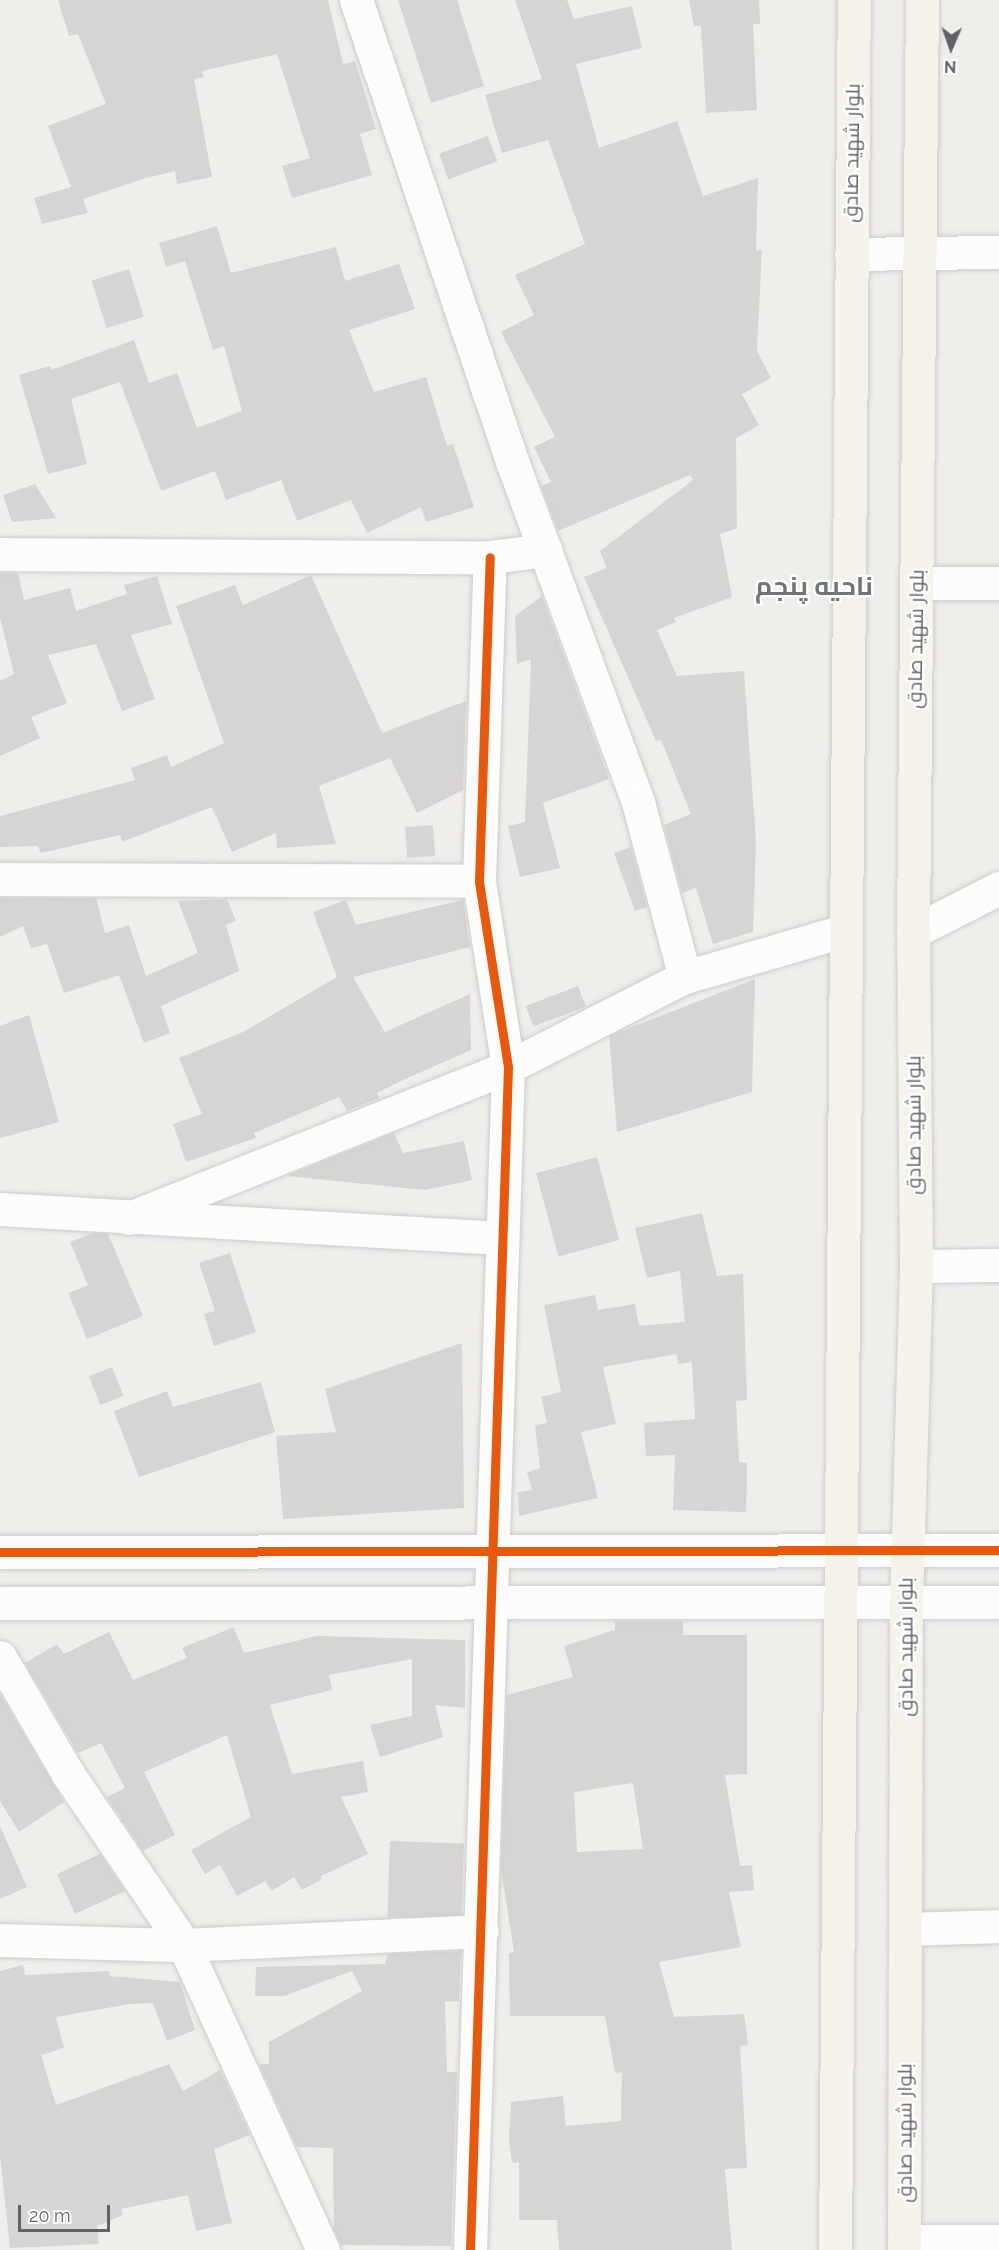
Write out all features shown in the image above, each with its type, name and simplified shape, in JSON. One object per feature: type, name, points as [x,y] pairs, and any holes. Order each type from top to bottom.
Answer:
[{"type":"main road","name":"بلوار شهید صادق","points":[[835,2250],[837,1605],[854,0]]},
{"type":"main road","name":"بلوار شهید صادق","points":[[904,2246],[906,1604],[915,1266],[913,932],[922,0]]},
{"type":"street","points":[[356,0],[546,550],[638,802],[685,977]]},
{"type":"street","points":[[851,254],[919,255],[999,252]]},
{"type":"street","points":[[0,554],[490,557],[546,550]]},
{"type":"street","points":[[470,2250],[508,1067],[479,880],[490,557]]},
{"type":"street","points":[[916,583],[999,583]]},
{"type":"street","points":[[0,879],[479,880]]},
{"type":"street","points":[[913,932],[999,888]]},
{"type":"street","points":[[129,1218],[508,1067],[685,977],[843,931]]},
{"type":"street","points":[[0,1209],[502,1238]]},
{"type":"street","points":[[915,1266],[999,1265]]},
{"type":"street","points":[[0,1552],[494,1550],[838,1553],[999,1550]]},
{"type":"street","points":[[0,1603],[837,1605],[999,1602]]},
{"type":"street","points":[[0,1657],[68,1774],[184,1945],[324,2250]]},
{"type":"street","points":[[905,1929],[999,1926]]},
{"type":"street","points":[[0,1940],[184,1945],[482,1931]]},
{"type":"street","points":[[904,2246],[999,2241]]},
{"type":"building","points":[[58,0],[328,0],[343,64],[355,61],[376,129],[360,134],[372,175],[292,198],[282,166],[310,158],[277,54],[202,71],[204,77],[194,79],[212,177],[177,184],[175,171],[146,178],[83,199],[88,213],[42,224],[34,198],[71,187],[48,126],[106,104],[78,34],[69,36]]},
{"type":"building","points":[[398,0],[457,0],[484,86],[431,103]]},
{"type":"building","points":[[515,0],[567,0],[574,19],[632,6],[642,48],[576,64],[599,148],[677,121],[703,196],[758,178],[756,251],[762,249],[757,351],[771,378],[742,394],[759,425],[736,438],[737,528],[720,534],[732,597],[674,618],[676,622],[657,630],[677,676],[744,671],[756,843],[753,932],[713,944],[696,888],[682,893],[664,825],[691,814],[661,740],[656,741],[584,577],[607,568],[600,551],[693,480],[690,475],[558,531],[541,486],[551,482],[534,447],[555,437],[501,332],[534,315],[515,275],[585,244],[548,140],[502,153],[485,95],[542,79]]},
{"type":"building","points":[[689,0],[759,0],[760,24],[753,24],[757,110],[706,113],[701,26],[694,26]]},
{"type":"building","points":[[488,136],[497,161],[448,179],[439,154]]},
{"type":"building","points":[[217,226],[231,273],[336,247],[345,281],[399,264],[415,309],[349,330],[374,392],[426,377],[447,446],[453,444],[474,507],[426,522],[421,507],[367,533],[351,500],[297,521],[281,480],[226,500],[215,471],[161,491],[120,382],[71,399],[87,464],[48,474],[19,375],[50,366],[51,370],[134,340],[149,383],[177,373],[197,428],[242,411],[224,346],[213,350],[185,261],[166,267],[159,243]]},
{"type":"building","points":[[129,269],[144,317],[106,328],[92,280]]},
{"type":"building","points":[[35,484],[56,518],[12,522],[3,495]]},
{"type":"building","points":[[0,573],[18,573],[24,600],[70,588],[76,611],[127,594],[124,585],[157,576],[172,624],[131,635],[155,699],[122,711],[96,644],[48,655],[67,703],[31,717],[40,738],[0,756],[0,681],[14,674],[0,618]]},
{"type":"building","points":[[311,575],[382,733],[466,701],[463,790],[417,813],[390,758],[319,786],[336,844],[277,848],[276,833],[232,852],[212,807],[122,842],[120,835],[41,853],[38,846],[0,847],[0,816],[135,780],[131,768],[167,755],[171,767],[224,743],[176,606],[235,585],[243,605]]},
{"type":"building","points":[[542,596],[609,779],[543,803],[560,868],[520,877],[508,826],[525,822],[531,659],[517,664],[515,616]]},
{"type":"building","points":[[433,825],[435,856],[407,858],[405,827]]},
{"type":"building","points":[[631,847],[647,907],[635,911],[614,853]]},
{"type":"building","points":[[0,898],[96,898],[105,933],[129,925],[146,976],[198,953],[178,901],[227,899],[236,921],[226,925],[239,971],[161,1006],[170,1033],[144,1043],[119,975],[64,993],[47,944],[31,948],[23,926],[0,937]]},
{"type":"building","points":[[346,900],[356,925],[463,900],[470,947],[353,977],[385,1032],[470,994],[471,1050],[401,1081],[377,1093],[379,1098],[347,1111],[339,1097],[254,1133],[256,1138],[186,1162],[173,1124],[202,1114],[179,1058],[243,1032],[337,977],[313,912]]},
{"type":"building","points":[[755,979],[752,1092],[617,1132],[609,1036]]},
{"type":"building","points":[[578,986],[586,1007],[534,1027],[526,1006]]},
{"type":"building","points":[[29,1015],[59,1122],[0,1138],[0,1026]]},
{"type":"building","points":[[394,1133],[403,1153],[464,1141],[472,1180],[425,1190],[287,1176]]},
{"type":"building","points":[[597,1157],[619,1240],[558,1256],[536,1173]]},
{"type":"building","points":[[702,1213],[717,1276],[743,1274],[747,1400],[736,1401],[739,1462],[747,1463],[746,1512],[673,1510],[675,1455],[646,1456],[644,1423],[695,1419],[692,1362],[678,1364],[677,1354],[603,1367],[616,1424],[581,1432],[598,1498],[519,1516],[518,1492],[532,1490],[527,1472],[540,1468],[535,1425],[547,1423],[541,1397],[561,1392],[544,1305],[595,1295],[598,1310],[635,1304],[639,1326],[685,1322],[680,1271],[647,1278],[635,1228]]},
{"type":"building","points":[[93,1233],[108,1234],[143,1316],[87,1339],[68,1293],[88,1285],[70,1242]]},
{"type":"building","points":[[230,1253],[256,1332],[214,1346],[204,1314],[215,1311],[199,1263]]},
{"type":"building","points":[[462,1343],[464,1508],[283,1519],[276,1436],[336,1432],[325,1389]]},
{"type":"building","points":[[112,1367],[124,1396],[100,1405],[89,1376]]},
{"type":"building","points":[[261,1382],[275,1432],[139,1477],[114,1411],[167,1391],[173,1407]]},
{"type":"building","points":[[615,1621],[683,1621],[683,1635],[747,1635],[747,1774],[725,1775],[740,1866],[752,1865],[754,1890],[729,1892],[741,1947],[659,1962],[674,2017],[744,2014],[748,2045],[740,2046],[747,2168],[725,2169],[732,2250],[559,2250],[557,2220],[519,2220],[519,2162],[512,2163],[509,2138],[511,2102],[563,2096],[566,2126],[621,2121],[622,2072],[615,2073],[605,2016],[510,2016],[509,1953],[514,1952],[501,1868],[507,1695],[573,1677],[564,1646],[615,1630]],"holes":[[[633,1783],[643,1849],[577,1852],[574,1792]]]},
{"type":"building","points":[[234,1627],[244,1653],[317,1636],[465,1640],[465,1708],[435,1705],[443,1737],[380,1757],[370,1725],[412,1716],[412,1659],[329,1675],[332,1690],[270,1705],[292,1774],[363,1761],[368,1792],[341,1797],[368,1854],[321,1876],[322,1879],[302,1890],[294,1877],[272,1891],[265,1881],[237,1896],[220,1865],[205,1874],[191,1850],[251,1817],[227,1735],[144,1772],[175,1835],[143,1851],[107,1797],[125,1788],[101,1743],[78,1753],[25,1663],[57,1644],[64,1654],[109,1632],[133,1680],[187,1658],[182,1648]]},
{"type":"building","points":[[0,1694],[64,1802],[19,1832],[0,1801]]},
{"type":"building","points":[[0,1826],[27,1887],[0,1899]]},
{"type":"building","points":[[390,1841],[464,1844],[461,1920],[387,1917]]},
{"type":"building","points":[[100,1854],[125,1891],[75,1914],[57,1874]]},
{"type":"building","points":[[461,1951],[459,2001],[445,2002],[447,2072],[457,2072],[451,2246],[341,2245],[334,2230],[333,2148],[297,2147],[259,2064],[269,2064],[269,2042],[362,1991],[352,1971],[284,1996],[255,1996],[256,1967],[385,1964],[388,1954]]},
{"type":"building","points":[[23,1965],[25,1975],[109,1971],[110,1976],[180,1982],[195,2030],[167,2041],[153,2003],[130,2004],[56,2017],[64,2048],[41,2055],[56,2105],[169,2064],[183,2091],[220,2070],[250,2135],[214,2149],[232,2223],[196,2231],[188,2195],[121,2209],[123,2215],[97,2226],[99,2244],[10,2248],[0,2156],[0,1971]]},
{"type":"cycle path","points":[[470,2250],[508,1067],[479,881],[490,557]]},
{"type":"cycle path","points":[[0,1552],[999,1550]]},
{"type":"district","name":"ناحیه پنجم","points":[[814,587]]}]
